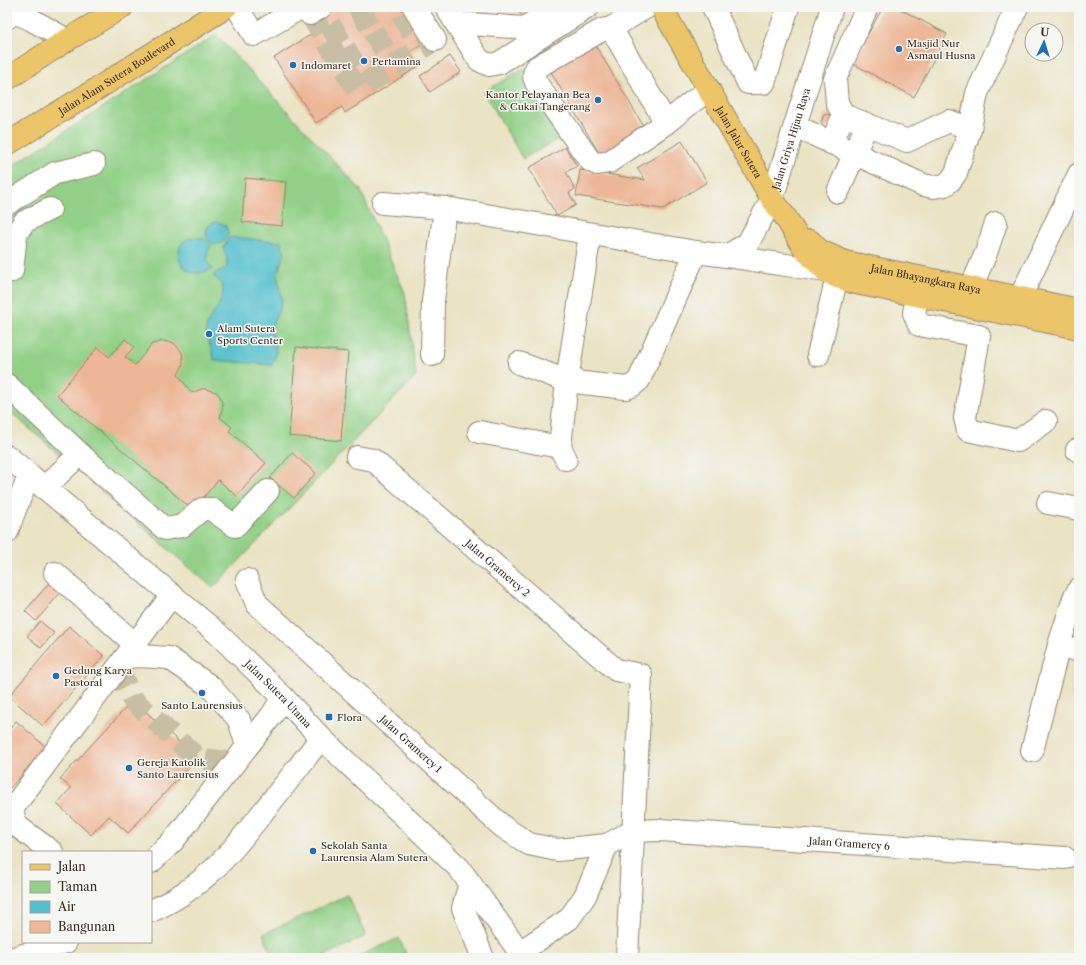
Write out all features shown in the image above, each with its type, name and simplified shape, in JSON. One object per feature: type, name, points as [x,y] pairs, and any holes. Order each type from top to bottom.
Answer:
[{"type":"main road","points":[[7,79],[67,40],[122,7]]},
{"type":"main road","name":"Jalan Alam Sutera Boulevard","points":[[7,144],[226,7]]},
{"type":"main road","name":"Jalan Jalur Sutera","points":[[661,7],[772,199],[786,218],[806,251],[831,274]]},
{"type":"main road","name":"Jalan Bhayangkara Raya","points":[[786,218],[820,251],[844,262],[919,287],[1079,328]]},
{"type":"main road","name":"Jalan Bhayangkara Raya","points":[[831,274],[856,283],[919,287],[971,288],[1079,310]]},
{"type":"street","points":[[237,7],[254,35],[302,7]]},
{"type":"street","points":[[306,7],[310,14],[322,7]]},
{"type":"street","points":[[451,15],[525,28],[555,7]]},
{"type":"street","points":[[451,15],[479,60],[489,65],[499,63],[588,7]]},
{"type":"street","points":[[647,7],[611,28],[602,30],[537,67],[534,76],[537,84],[588,158],[597,164],[610,162],[666,123],[709,90]]},
{"type":"street","points":[[713,7],[748,83],[764,83],[788,7]]},
{"type":"street","points":[[723,29],[730,7]]},
{"type":"street","name":"Jalan Griya Hijau Raya","points":[[727,256],[748,243],[772,199],[832,7]]},
{"type":"street","points":[[867,7],[835,79],[837,104],[844,115],[907,141],[949,120],[970,129]]},
{"type":"street","points":[[795,126],[923,185],[934,187],[945,185],[956,173],[970,129],[977,93],[1017,7]]},
{"type":"street","points":[[14,12],[32,20],[67,40]]},
{"type":"street","points":[[416,14],[435,40]]},
{"type":"street","points":[[611,28],[666,123]]},
{"type":"street","points":[[831,143],[844,115]]},
{"type":"street","points":[[838,192],[867,124]]},
{"type":"street","points":[[7,204],[54,173],[94,164]]},
{"type":"street","points":[[1020,298],[1079,174]]},
{"type":"street","points":[[383,203],[445,208],[831,274],[818,355]]},
{"type":"street","points":[[432,356],[433,302],[445,208]]},
{"type":"street","points":[[7,270],[12,271],[16,234],[24,222],[50,209]]},
{"type":"street","points":[[971,288],[986,253],[996,223]]},
{"type":"street","points":[[479,432],[563,453],[567,381],[590,234]]},
{"type":"street","points":[[519,363],[567,381],[626,388],[636,384],[696,252]]},
{"type":"street","points":[[919,287],[914,313],[919,325],[980,336],[965,418],[968,430],[1018,441],[1046,421]]},
{"type":"street","points":[[7,385],[80,454],[165,529],[182,526],[202,509],[211,509],[234,526],[268,491]]},
{"type":"street","points":[[9,517],[37,482],[80,454]]},
{"type":"street","name":"Jalan Sutera Utama","points":[[7,456],[217,633],[283,697],[321,738],[459,868],[522,955]]},
{"type":"street","name":"Jalan Gramercy 2","points":[[357,457],[373,460],[616,670],[641,674],[633,831]]},
{"type":"street","points":[[1048,504],[1079,508]]},
{"type":"street","points":[[55,573],[130,651],[140,656],[169,658],[210,686],[239,720],[247,746]]},
{"type":"street","name":"Jalan Gramercy 1","points":[[247,580],[257,604],[503,827],[529,844],[557,850],[608,845]]},
{"type":"street","points":[[1032,751],[1069,648],[1074,598],[1079,589]]},
{"type":"street","points":[[51,851],[17,826],[12,812],[15,805],[172,595]]},
{"type":"street","points":[[152,861],[173,841],[272,715],[283,697]]},
{"type":"street","points":[[152,910],[190,889],[211,873],[233,850],[321,738]]},
{"type":"street","name":"Jalan Gramercy 6","points":[[633,831],[660,830],[1065,858]]},
{"type":"street","points":[[522,955],[569,920],[585,896],[608,845],[633,831]]},
{"type":"street","points":[[627,958],[633,831]]},
{"type":"street","points":[[470,883],[464,908],[483,958]]},
{"type":"street","points":[[14,958],[63,943]]},
{"type":"green space","name":"Alam Sutera Sports Center","points":[[216,35],[360,189],[405,293],[416,376],[213,588],[7,409],[7,169]]},
{"type":"green space","points":[[524,68],[563,136],[523,159],[484,92]]},
{"type":"green space","points":[[347,895],[366,936],[319,958],[274,958],[263,934]]},
{"type":"green space","points":[[399,938],[408,958],[355,958]]},
{"type":"water","points":[[217,222],[225,225],[228,233],[225,241],[217,244],[209,241],[206,233],[209,225]]},
{"type":"water","points":[[196,237],[205,239],[212,246],[208,251],[207,257],[208,263],[212,269],[202,273],[193,273],[188,270],[180,261],[179,255],[179,249],[182,243],[187,239]]},
{"type":"water","points":[[230,237],[281,242],[285,252],[277,274],[282,300],[272,325],[272,335],[275,343],[276,354],[272,365],[214,360],[206,329],[223,294],[223,288],[220,282],[213,276],[227,266],[227,258],[223,248]]},
{"type":"building","name":"Pertamina","points":[[340,7],[405,7],[427,42],[410,52],[419,66],[345,113],[342,107],[316,123],[274,58],[321,28],[317,21]]},
{"type":"building","points":[[513,7],[538,7],[524,17]]},
{"type":"building","name":"Masjid Nur Asmaul Husna","points":[[883,7],[896,7],[947,34],[914,97],[852,63]]},
{"type":"building","name":"Kantor Pelayanan Bea & Cukai Tangerang","points":[[593,41],[647,132],[602,158],[548,67]]},
{"type":"building","points":[[450,56],[461,72],[430,92],[420,76]]},
{"type":"building","points":[[828,114],[834,117],[829,128],[825,127],[821,122],[824,115]]},
{"type":"building","points":[[682,141],[707,182],[663,209],[576,196],[580,170],[645,180],[637,168]]},
{"type":"building","points":[[565,147],[577,166],[566,172],[575,189],[569,193],[576,205],[557,216],[529,168]]},
{"type":"building","points":[[245,178],[286,182],[282,226],[242,222]]},
{"type":"building","points":[[125,339],[134,347],[125,357],[135,365],[152,344],[163,341],[174,343],[182,352],[183,358],[183,364],[178,375],[192,393],[201,389],[206,389],[216,392],[220,396],[223,406],[220,417],[232,427],[229,431],[266,463],[237,496],[218,480],[193,510],[57,395],[98,347],[109,357]]},
{"type":"building","points":[[296,347],[348,352],[341,441],[289,436]]},
{"type":"building","points":[[292,453],[316,473],[294,498],[270,478]]},
{"type":"building","points":[[51,581],[62,591],[36,621],[25,611]]},
{"type":"building","points":[[40,621],[54,633],[41,648],[27,636]]},
{"type":"building","name":"Gedung Karya Pastoral","points":[[69,626],[104,656],[43,726],[9,696]]},
{"type":"building","name":"Gereja Katolik Santo Laurensius","points":[[133,700],[197,758],[128,833],[109,816],[91,835],[57,804],[71,788],[60,779]]},
{"type":"building","points":[[16,721],[46,747],[10,788],[7,784],[7,732]]},
{"type":"tunnel","points":[[326,39],[379,7]]},
{"type":"tunnel","points":[[310,14],[357,89],[435,40]]},
{"type":"tunnel","points":[[341,63],[413,19]]},
{"type":"tunnel","points":[[119,666],[123,679],[133,700],[197,758],[234,763]]},
{"type":"place","name":"Masjid Nur Asmaul Husna","points":[[899,49]]},
{"type":"place","name":"Pertamina","points":[[364,61]]},
{"type":"place","name":"Indomaret","points":[[293,65]]},
{"type":"place","name":"Kantor Pelayanan Bea & Cukai Tangerang","points":[[598,100]]},
{"type":"place","name":"Alam Sutera Sports Center","points":[[209,334]]},
{"type":"place","name":"Gedung Karya Pastoral","points":[[56,676]]},
{"type":"place","name":"Santo Laurensius","points":[[202,693]]},
{"type":"place","name":"Flora","points":[[329,717]]},
{"type":"place","name":"Gereja Katolik Santo Laurensius","points":[[129,768]]},
{"type":"place","name":"Sekolah Santa Laurensia Alam Sutera","points":[[313,851]]}]
